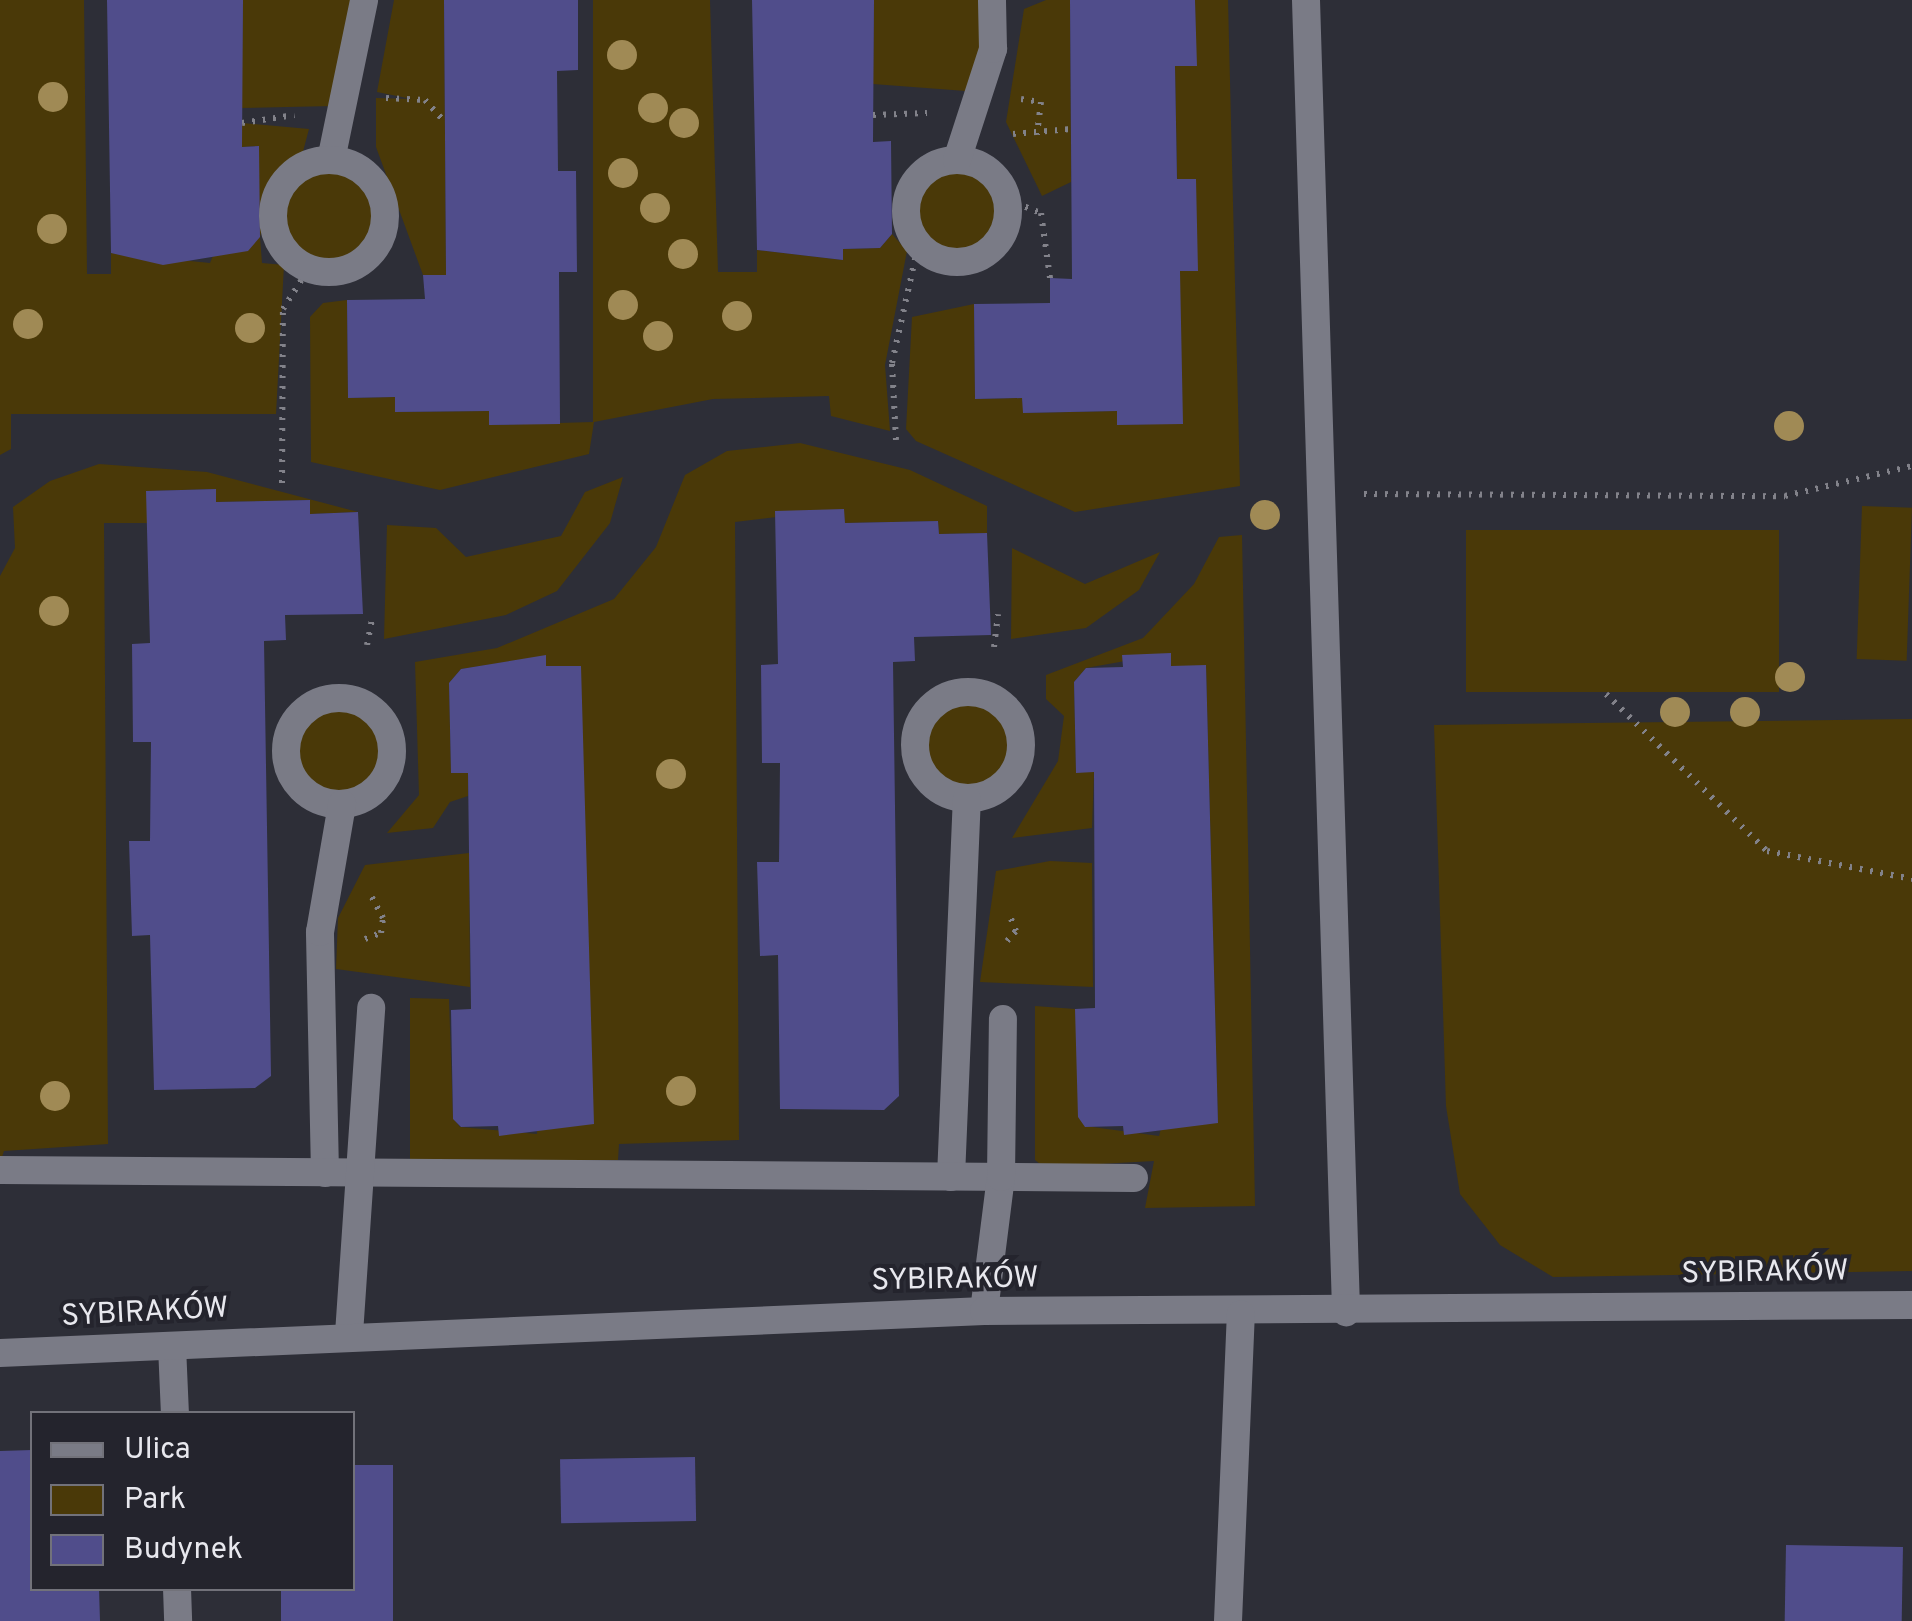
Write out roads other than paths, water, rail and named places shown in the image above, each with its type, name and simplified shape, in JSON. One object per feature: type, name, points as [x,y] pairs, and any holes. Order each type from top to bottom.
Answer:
[{"type":"street","points":[[331,160],[364,0]]},
{"type":"street","points":[[961,147],[988,171],[1006,199],[1004,232],[980,257],[947,262],[918,246],[905,216],[914,182],[961,147],[993,49],[992,0]]},
{"type":"street","points":[[1306,0],[1317,494],[1346,1312]]},
{"type":"street","points":[[331,160],[376,186],[385,219],[360,263],[309,268],[276,236],[274,205],[301,168],[331,160]]},
{"type":"street","points":[[951,1177],[966,799]]},
{"type":"street","points":[[325,1172],[320,932],[342,804]]},
{"type":"street","points":[[350,1334],[364,1172],[371,1008]]},
{"type":"street","points":[[984,1311],[1001,1178],[1003,1019]]},
{"type":"street","points":[[0,1170],[1134,1178]]},
{"type":"street","name":"SYBIRAKÓW","points":[[0,1353],[350,1334],[984,1311],[1241,1314],[1912,1305]]},
{"type":"street","points":[[1228,1621],[1241,1314]]},
{"type":"street","points":[[172,1346],[174,1411]]},
{"type":"street","points":[[177,1591],[178,1621]]}]
